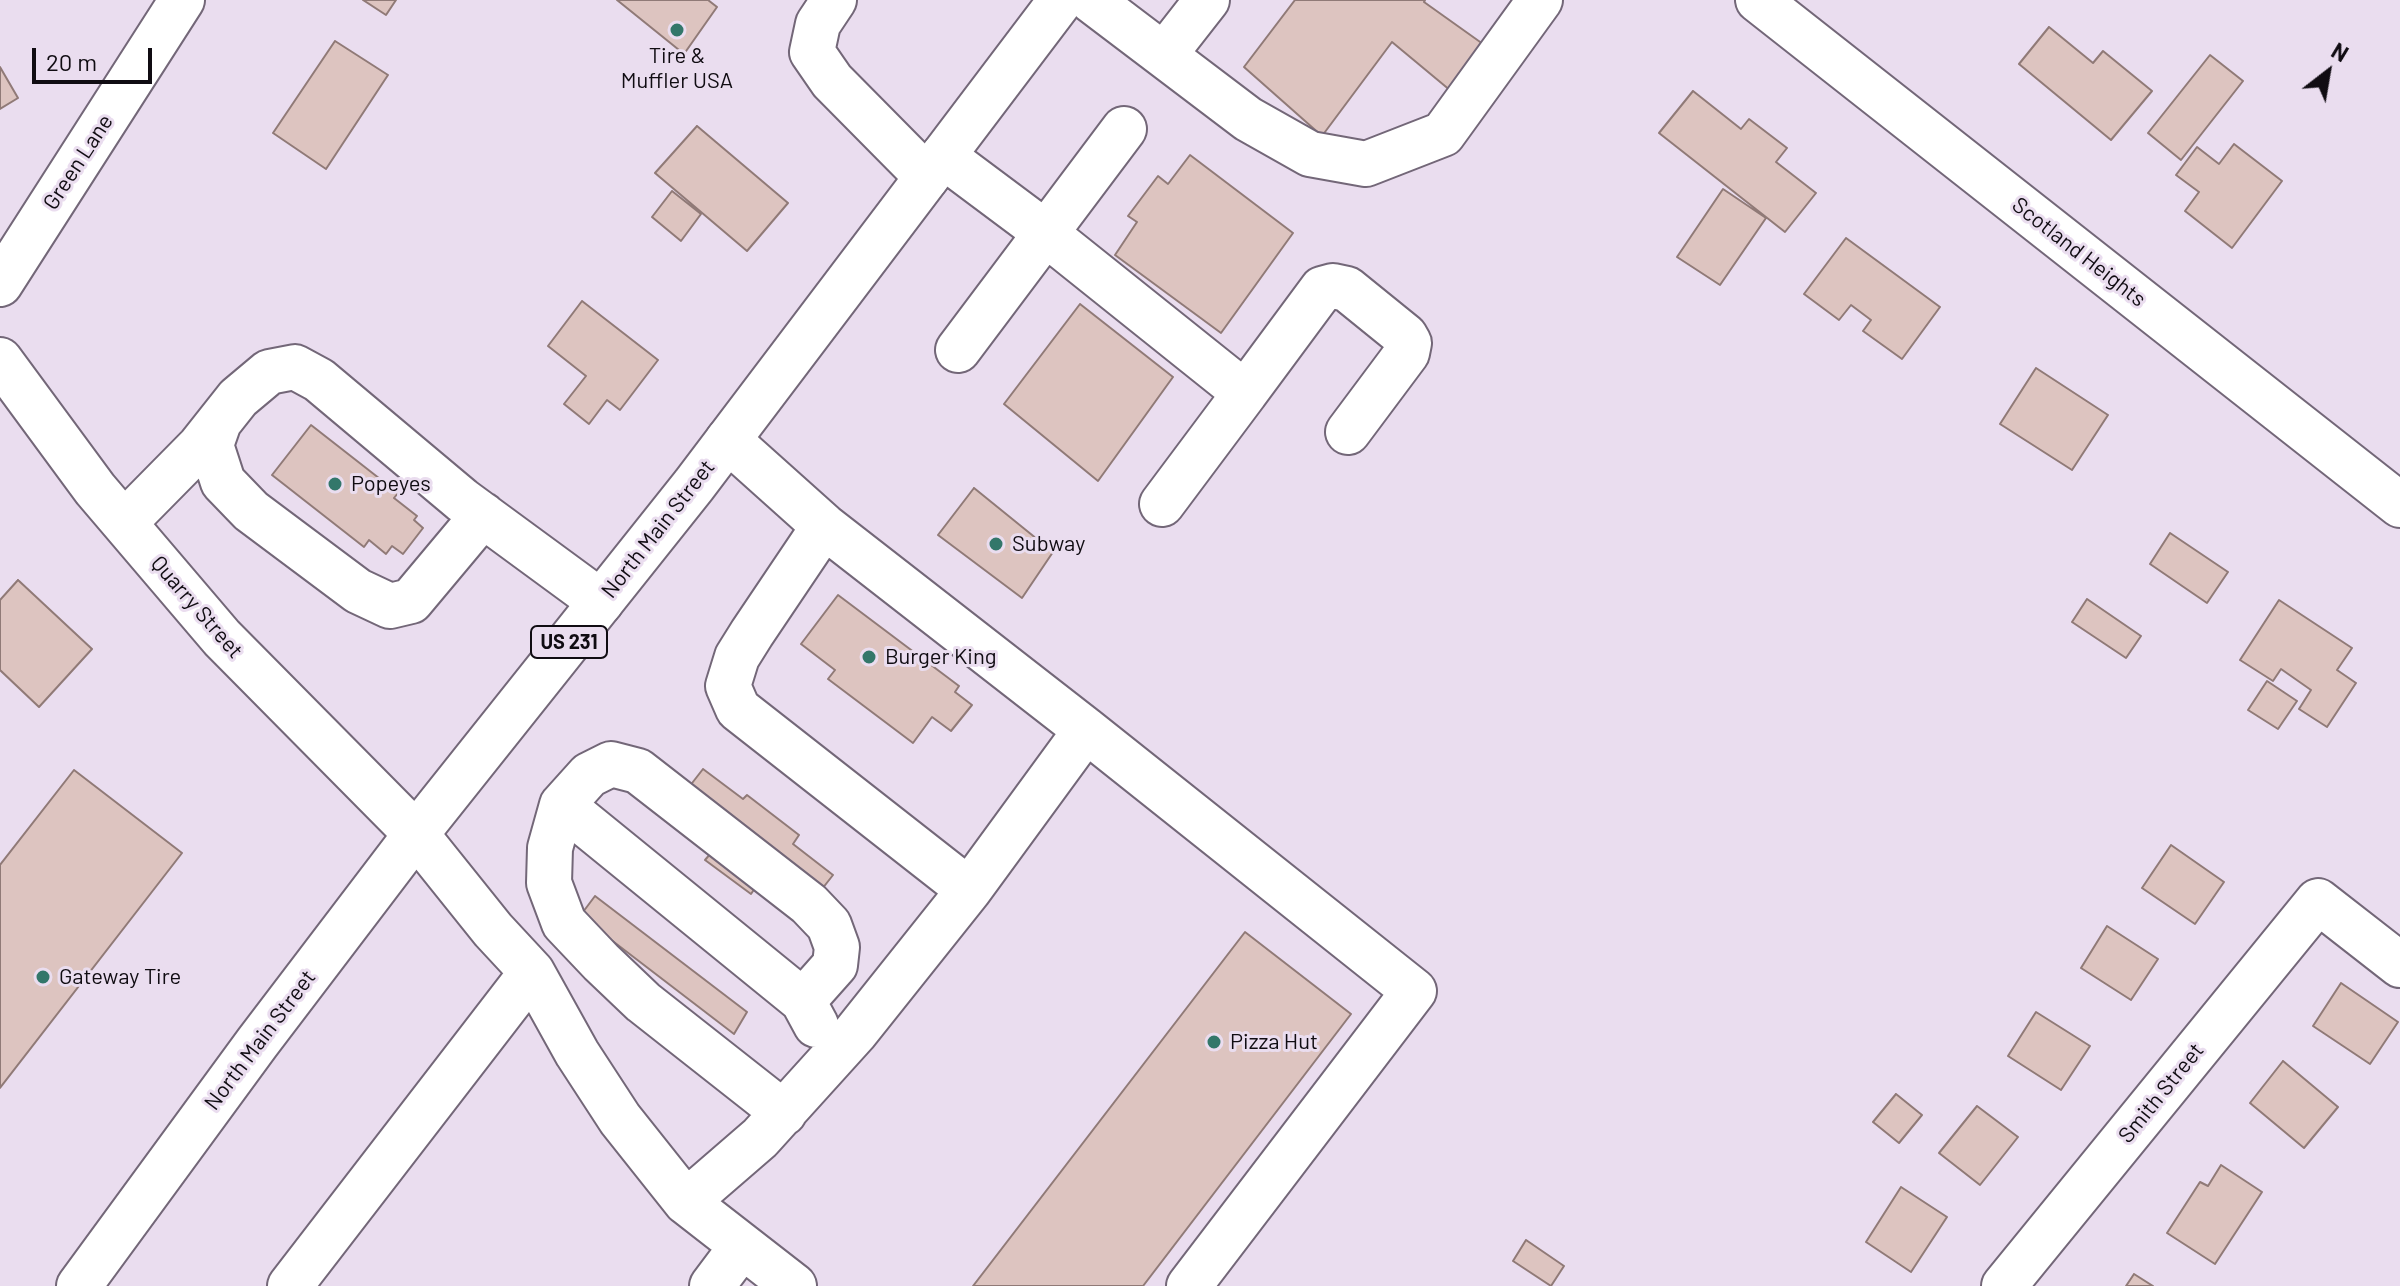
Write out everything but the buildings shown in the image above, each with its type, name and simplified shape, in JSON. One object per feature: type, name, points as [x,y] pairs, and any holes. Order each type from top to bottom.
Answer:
[{"type":"main road","name":"Green Lane","points":[[0,284],[182,0]]},
{"type":"main road","points":[[834,0],[818,24],[812,52],[832,81],[935,166],[1046,233],[1245,393]]},
{"type":"main road","name":"North Main Street","points":[[79,1286],[257,1043],[416,834],[728,440],[1061,0]]},
{"type":"main road","points":[[1091,0],[1248,119],[1310,154],[1366,164],[1443,134],[1540,0]]},
{"type":"main road","points":[[1164,55],[1207,0]]},
{"type":"main road","name":"Scotland Heights","points":[[1758,0],[2400,505]]},
{"type":"main road","points":[[958,350],[1124,129]]},
{"type":"main road","points":[[1162,504],[1322,289],[1333,286],[1347,289],[1405,336],[1409,343],[1407,353],[1348,432]]},
{"type":"main road","name":"Quarry Street","points":[[0,360],[95,489],[222,638],[416,834],[493,930],[532,972],[577,1053],[620,1119],[686,1202],[794,1286]]},
{"type":"main road","points":[[124,523],[173,476],[238,398],[269,372],[295,367],[319,380],[483,515],[601,602]]},
{"type":"main road","points":[[219,422],[211,445],[223,482],[251,511],[358,591],[390,606],[411,601],[483,515]]},
{"type":"main road","points":[[728,440],[824,526],[1414,991],[1189,1286]]},
{"type":"main road","points":[[824,526],[737,657],[728,686],[738,709],[969,890]]},
{"type":"main road","points":[[686,1202],[760,1138],[833,1057],[969,890],[1086,730]]},
{"type":"main road","points":[[784,1113],[643,1002],[564,923],[549,883],[550,848],[562,805],[589,775],[611,764],[638,771],[809,904],[829,925],[837,947],[835,965],[803,1001]]},
{"type":"main road","points":[[562,805],[803,1001],[833,1057]]},
{"type":"main road","name":"Smith Street","points":[[2004,1286],[2318,901],[2400,965]]},
{"type":"main road","points":[[290,1286],[532,972]]},
{"type":"main road","points":[[712,1286],[742,1246]]},
{"type":"place","name":"Tire & Muffler USA","points":[[677,30]]},
{"type":"place","name":"Popeyes","points":[[335,484]]},
{"type":"place","name":"Subway","points":[[996,544]]},
{"type":"place","name":"Burger King","points":[[869,657]]},
{"type":"place","name":"Gateway Tire","points":[[43,977]]},
{"type":"place","name":"Pizza Hut","points":[[1214,1042]]}]
